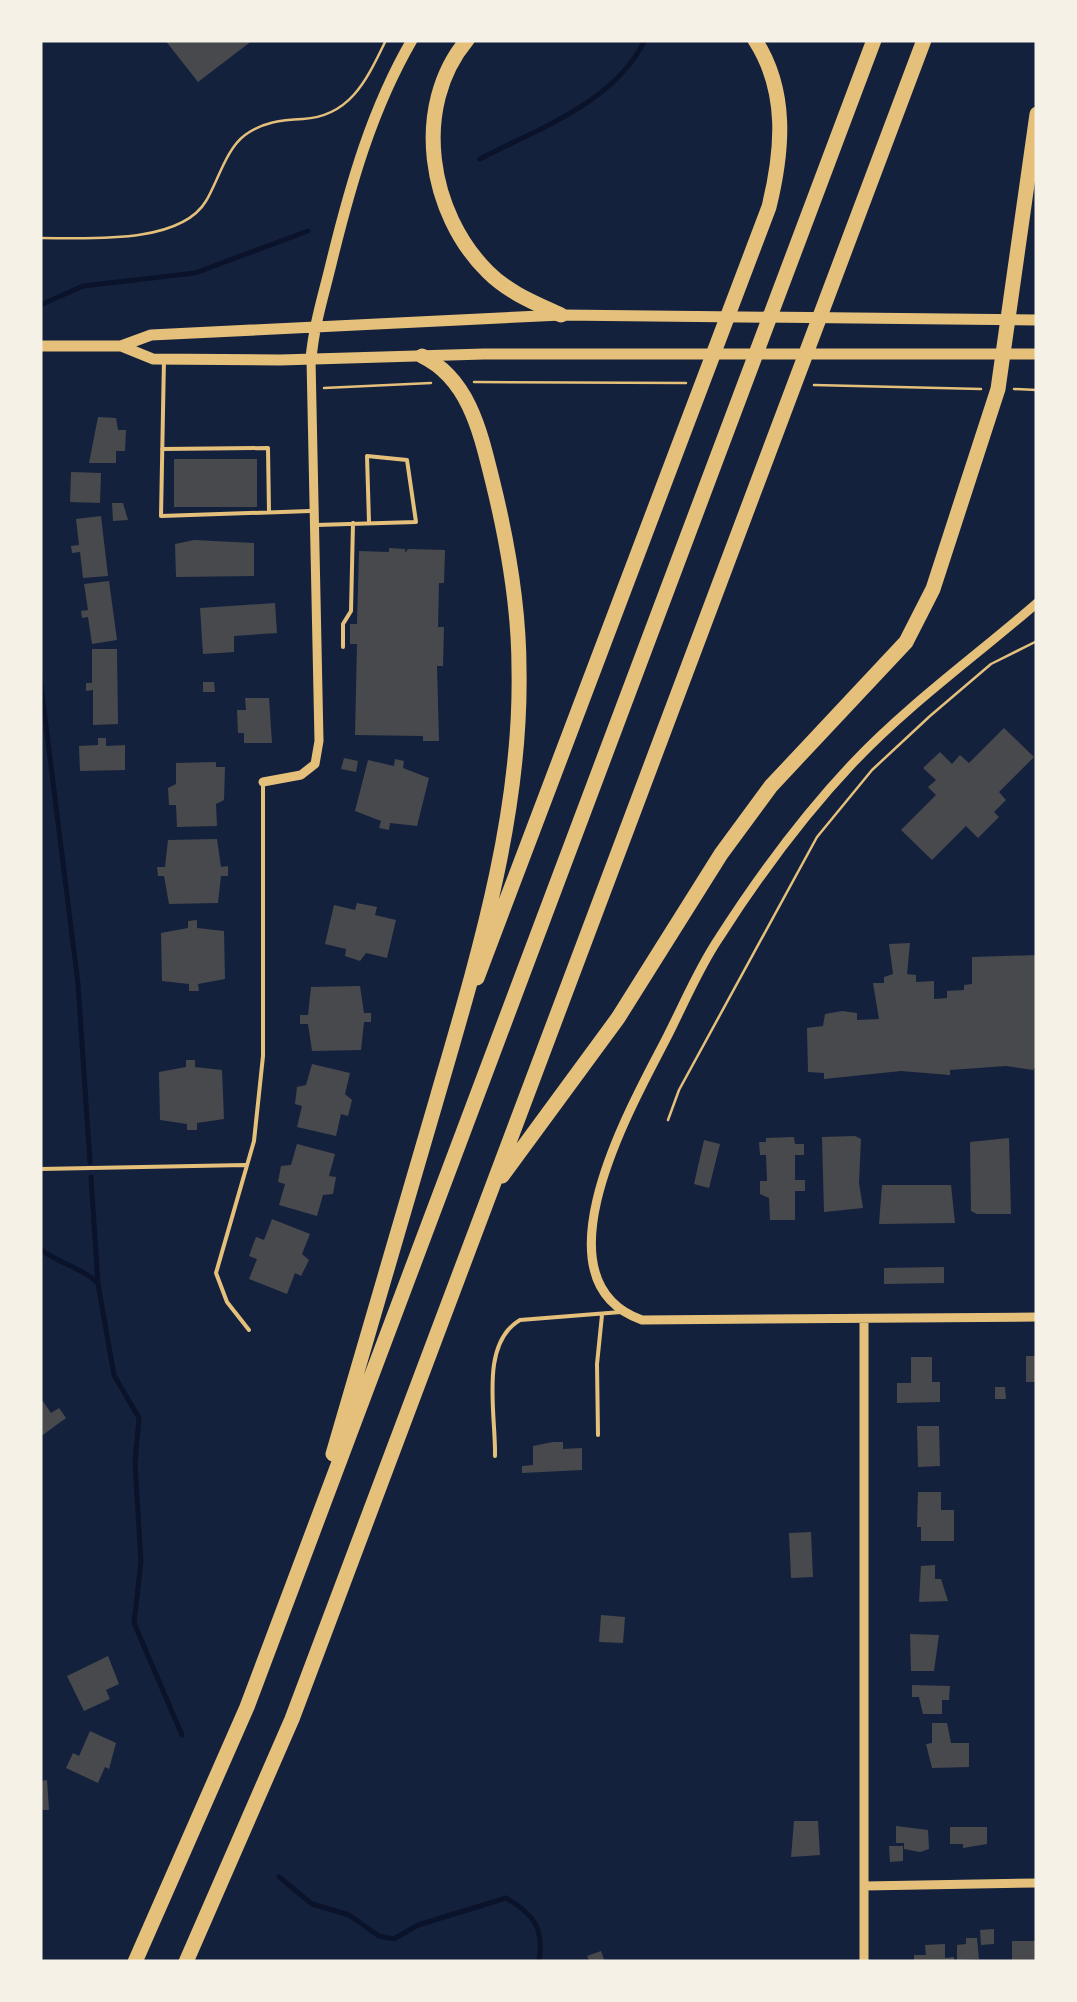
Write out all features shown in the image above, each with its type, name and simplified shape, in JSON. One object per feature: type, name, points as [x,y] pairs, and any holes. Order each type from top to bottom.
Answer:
[{"type":"highway","points":[[467,40],[446,77],[435,116],[433,158],[441,198],[460,238],[488,272],[519,296],[561,315]]},
{"type":"highway","points":[[458,1024],[558,772],[768,207],[778,173],[779,103],[772,66],[755,40]]},
{"type":"highway","points":[[135,1962],[248,1707],[874,40]]},
{"type":"highway","points":[[186,1962],[292,1719],[924,40]]},
{"type":"highway","points":[[491,1191],[618,1018],[721,854],[771,786],[824,724],[870,685],[906,642],[946,561],[998,389],[1037,114]]},
{"type":"highway","points":[[298,1572],[458,1024],[498,864],[510,790],[520,670],[514,590],[499,508],[480,436],[456,382],[440,364],[422,356]]},
{"type":"main road","points":[[312,359],[314,327],[364,142],[388,82],[412,40]]},
{"type":"main road","points":[[121,346],[151,335],[561,315],[1037,320]]},
{"type":"main road","points":[[40,346],[121,346],[164,360],[1037,354]]},
{"type":"street","points":[[262,782],[300,775],[315,764],[319,741],[312,359]]},
{"type":"street","points":[[1036,608],[852,764],[717,940],[621,1126],[608,1163],[592,1238],[595,1272],[608,1301],[621,1312],[666,1323],[1037,1318]]},
{"type":"street","points":[[864,1320],[864,1962]]},
{"type":"street","points":[[865,1886],[1037,1884]]},
{"type":"lane","points":[[164,360],[161,516],[192,511],[315,511]]},
{"type":"lane","points":[[214,448],[214,459]]},
{"type":"lane","points":[[238,448],[238,459]]},
{"type":"lane","points":[[162,449],[268,448],[269,512]]},
{"type":"lane","points":[[191,449],[191,459]]},
{"type":"lane","points":[[315,526],[416,522],[407,460],[367,456],[368,522]]},
{"type":"lane","points":[[343,647],[343,624],[350,611],[353,523]]},
{"type":"lane","points":[[248,1330],[227,1302],[216,1273],[254,1141],[263,1056],[262,782]]},
{"type":"lane","points":[[40,1169],[246,1165]]},
{"type":"lane","points":[[495,1456],[496,1348],[507,1328],[520,1320],[621,1312]]},
{"type":"lane","points":[[598,1434],[597,1364],[602,1315]]},
{"type":"path","points":[[40,238],[92,238],[181,225],[205,202],[236,142],[274,120],[316,118],[340,110],[363,88],[386,40]]},
{"type":"path","points":[[313,390],[349,384],[456,382],[698,383]]},
{"type":"path","points":[[812,385],[1037,390]]},
{"type":"path","points":[[668,1120],[679,1090],[816,837],[872,770],[930,716],[991,664],[1037,641]]},
{"type":"building","points":[[165,40],[253,40],[198,82]]},
{"type":"building","points":[[98,417],[116,418],[118,430],[126,430],[125,451],[116,451],[116,463],[89,463]]},
{"type":"building","points":[[174,459],[257,459],[257,507],[174,507]]},
{"type":"building","points":[[71,472],[101,473],[100,503],[70,502]]},
{"type":"building","points":[[112,503],[123,503],[128,520],[113,521]]},
{"type":"building","points":[[101,516],[108,576],[83,578],[80,552],[72,553],[71,546],[79,545],[76,519]]},
{"type":"building","points":[[194,540],[254,543],[254,576],[176,577],[175,544]]},
{"type":"building","points":[[389,548],[405,549],[405,553],[408,549],[445,550],[444,583],[439,583],[438,627],[444,627],[443,666],[437,666],[439,741],[423,741],[423,736],[355,735],[357,644],[350,644],[350,624],[357,624],[359,551],[389,552]]},
{"type":"building","points":[[109,581],[117,640],[92,644],[88,617],[82,618],[81,611],[88,610],[84,584]]},
{"type":"building","points":[[275,603],[277,633],[234,636],[234,652],[203,654],[200,608]]},
{"type":"building","points":[[92,649],[117,649],[118,724],[93,725],[93,690],[86,691],[86,683],[92,683]]},
{"type":"building","points":[[203,682],[214,682],[215,692],[203,692]]},
{"type":"building","points":[[245,698],[269,698],[272,743],[244,743],[244,733],[238,733],[237,710],[246,710]]},
{"type":"building","points":[[1004,728],[1034,757],[999,792],[1006,800],[994,812],[999,817],[978,838],[966,826],[932,860],[901,830],[936,795],[928,787],[936,780],[923,768],[940,752],[952,764],[960,755],[969,763]]},
{"type":"building","points":[[98,738],[106,738],[106,746],[125,745],[125,770],[80,771],[79,746],[98,745]]},
{"type":"building","points":[[344,758],[358,761],[356,772],[341,769]]},
{"type":"building","points":[[395,759],[404,761],[403,768],[429,778],[417,826],[390,823],[389,830],[379,828],[381,821],[355,811],[368,760],[394,766]]},
{"type":"building","points":[[216,762],[216,767],[225,767],[224,800],[216,804],[217,826],[177,827],[176,805],[169,805],[168,788],[176,784],[176,763]]},
{"type":"building","points":[[217,839],[221,867],[228,866],[228,876],[221,876],[218,903],[169,904],[164,876],[158,876],[157,867],[165,867],[168,840]]},
{"type":"building","points":[[357,903],[377,907],[375,915],[396,920],[387,958],[366,953],[360,961],[345,956],[346,949],[325,944],[334,905],[355,910]]},
{"type":"building","points":[[197,920],[197,928],[224,931],[225,979],[198,984],[199,991],[189,991],[189,984],[162,981],[161,933],[188,928],[188,921]]},
{"type":"building","points":[[910,943],[907,974],[916,975],[916,982],[934,981],[934,999],[947,998],[947,991],[964,990],[964,985],[972,984],[972,957],[1037,955],[1037,1065],[1033,1070],[1006,1066],[950,1070],[950,1075],[901,1071],[824,1079],[824,1073],[808,1072],[807,1028],[823,1026],[825,1014],[842,1011],[857,1013],[857,1020],[879,1019],[873,983],[884,983],[884,977],[893,974],[889,944]]},
{"type":"building","points":[[360,986],[364,1013],[371,1013],[371,1022],[364,1022],[361,1050],[312,1051],[308,1024],[300,1024],[300,1015],[308,1015],[311,987]]},
{"type":"building","points":[[186,1060],[195,1060],[195,1067],[222,1070],[224,1119],[197,1123],[197,1130],[187,1130],[187,1124],[160,1120],[159,1072],[186,1067]]},
{"type":"building","points":[[312,1064],[350,1073],[345,1094],[352,1100],[348,1116],[341,1114],[336,1136],[297,1127],[302,1106],[295,1104],[297,1087],[306,1085]]},
{"type":"building","points":[[794,1137],[795,1144],[804,1144],[804,1155],[795,1155],[795,1180],[805,1180],[805,1191],[795,1191],[795,1220],[770,1220],[769,1198],[760,1194],[760,1181],[767,1181],[766,1155],[760,1155],[759,1142]]},
{"type":"building","points":[[822,1137],[861,1139],[859,1183],[863,1208],[824,1212]]},
{"type":"building","points":[[1009,1138],[1011,1214],[977,1214],[971,1211],[970,1142]]},
{"type":"building","points":[[704,1140],[720,1144],[709,1188],[694,1184]]},
{"type":"building","points":[[297,1144],[335,1154],[329,1176],[336,1177],[333,1194],[323,1195],[317,1216],[279,1205],[285,1184],[278,1182],[281,1166],[291,1165]]},
{"type":"building","points":[[882,1185],[951,1185],[955,1223],[879,1224]]},
{"type":"building","points":[[272,1219],[310,1234],[302,1254],[309,1260],[301,1276],[295,1273],[287,1294],[249,1279],[257,1259],[249,1256],[256,1237],[264,1240]]},
{"type":"building","points":[[944,1267],[944,1283],[884,1284],[884,1268]]},
{"type":"building","points":[[1026,1356],[1037,1356],[1037,1382],[1026,1382]]},
{"type":"building","points":[[911,1357],[932,1357],[932,1382],[940,1382],[940,1402],[897,1403],[897,1383],[911,1383]]},
{"type":"building","points":[[995,1387],[1005,1387],[1006,1399],[995,1399]]},
{"type":"building","points":[[40,1397],[51,1413],[59,1408],[66,1418],[40,1437]]},
{"type":"building","points":[[917,1426],[939,1426],[940,1466],[918,1467]]},
{"type":"building","points":[[563,1442],[563,1449],[582,1448],[582,1470],[522,1473],[522,1466],[533,1465],[533,1446]]},
{"type":"building","points":[[918,1492],[941,1492],[941,1510],[954,1510],[954,1541],[921,1541],[921,1527],[917,1527]]},
{"type":"building","points":[[811,1532],[813,1577],[791,1578],[789,1533]]},
{"type":"building","points":[[935,1565],[935,1579],[941,1579],[948,1601],[919,1602],[921,1566]]},
{"type":"building","points":[[601,1615],[625,1617],[623,1643],[599,1642]]},
{"type":"building","points":[[910,1634],[939,1635],[934,1671],[911,1671]]},
{"type":"building","points":[[108,1656],[119,1684],[106,1690],[110,1699],[84,1711],[67,1676]]},
{"type":"building","points":[[912,1685],[950,1686],[949,1700],[942,1700],[942,1714],[923,1714],[919,1697],[912,1697]]},
{"type":"building","points":[[932,1723],[947,1723],[951,1743],[969,1743],[969,1767],[932,1768],[926,1744],[932,1743]]},
{"type":"building","points":[[90,1731],[116,1743],[109,1769],[105,1767],[98,1783],[66,1768],[73,1753],[79,1756]]},
{"type":"building","points":[[47,1780],[49,1810],[40,1810],[40,1781]]},
{"type":"building","points":[[794,1821],[818,1821],[820,1855],[791,1857]]},
{"type":"building","points":[[896,1826],[928,1830],[929,1849],[904,1849],[904,1843],[896,1843]]},
{"type":"building","points":[[950,1827],[987,1827],[987,1844],[963,1848],[963,1844],[950,1844]]},
{"type":"building","points":[[889,1846],[903,1846],[903,1861],[890,1862]]},
{"type":"building","points":[[994,1929],[994,1944],[981,1945],[980,1930]]},
{"type":"building","points":[[966,1938],[977,1938],[979,1959],[957,1960],[957,1945],[966,1944]]},
{"type":"building","points":[[1012,1941],[1037,1941],[1037,1962],[1012,1962]]},
{"type":"building","points":[[945,1944],[945,1958],[954,1957],[954,1962],[914,1962],[914,1955],[926,1955],[925,1945]]},
{"type":"building","points":[[601,1951],[605,1962],[590,1962],[587,1956]]},
{"type":"waterway","points":[[480,159],[595,97],[631,62],[645,40]]},
{"type":"waterway","points":[[40,305],[83,286],[195,273],[308,231]]},
{"type":"waterway","points":[[40,677],[78,984],[90,1162]]},
{"type":"waterway","points":[[91,1177],[98,1284]]},
{"type":"waterway","points":[[40,1249],[98,1284],[114,1375],[139,1418],[135,1463],[141,1561],[134,1623],[182,1735]]},
{"type":"waterway","points":[[279,1877],[312,1904],[349,1915],[379,1936],[394,1939],[418,1925],[506,1898],[524,1910],[535,1924],[540,1940],[539,1962]]}]
